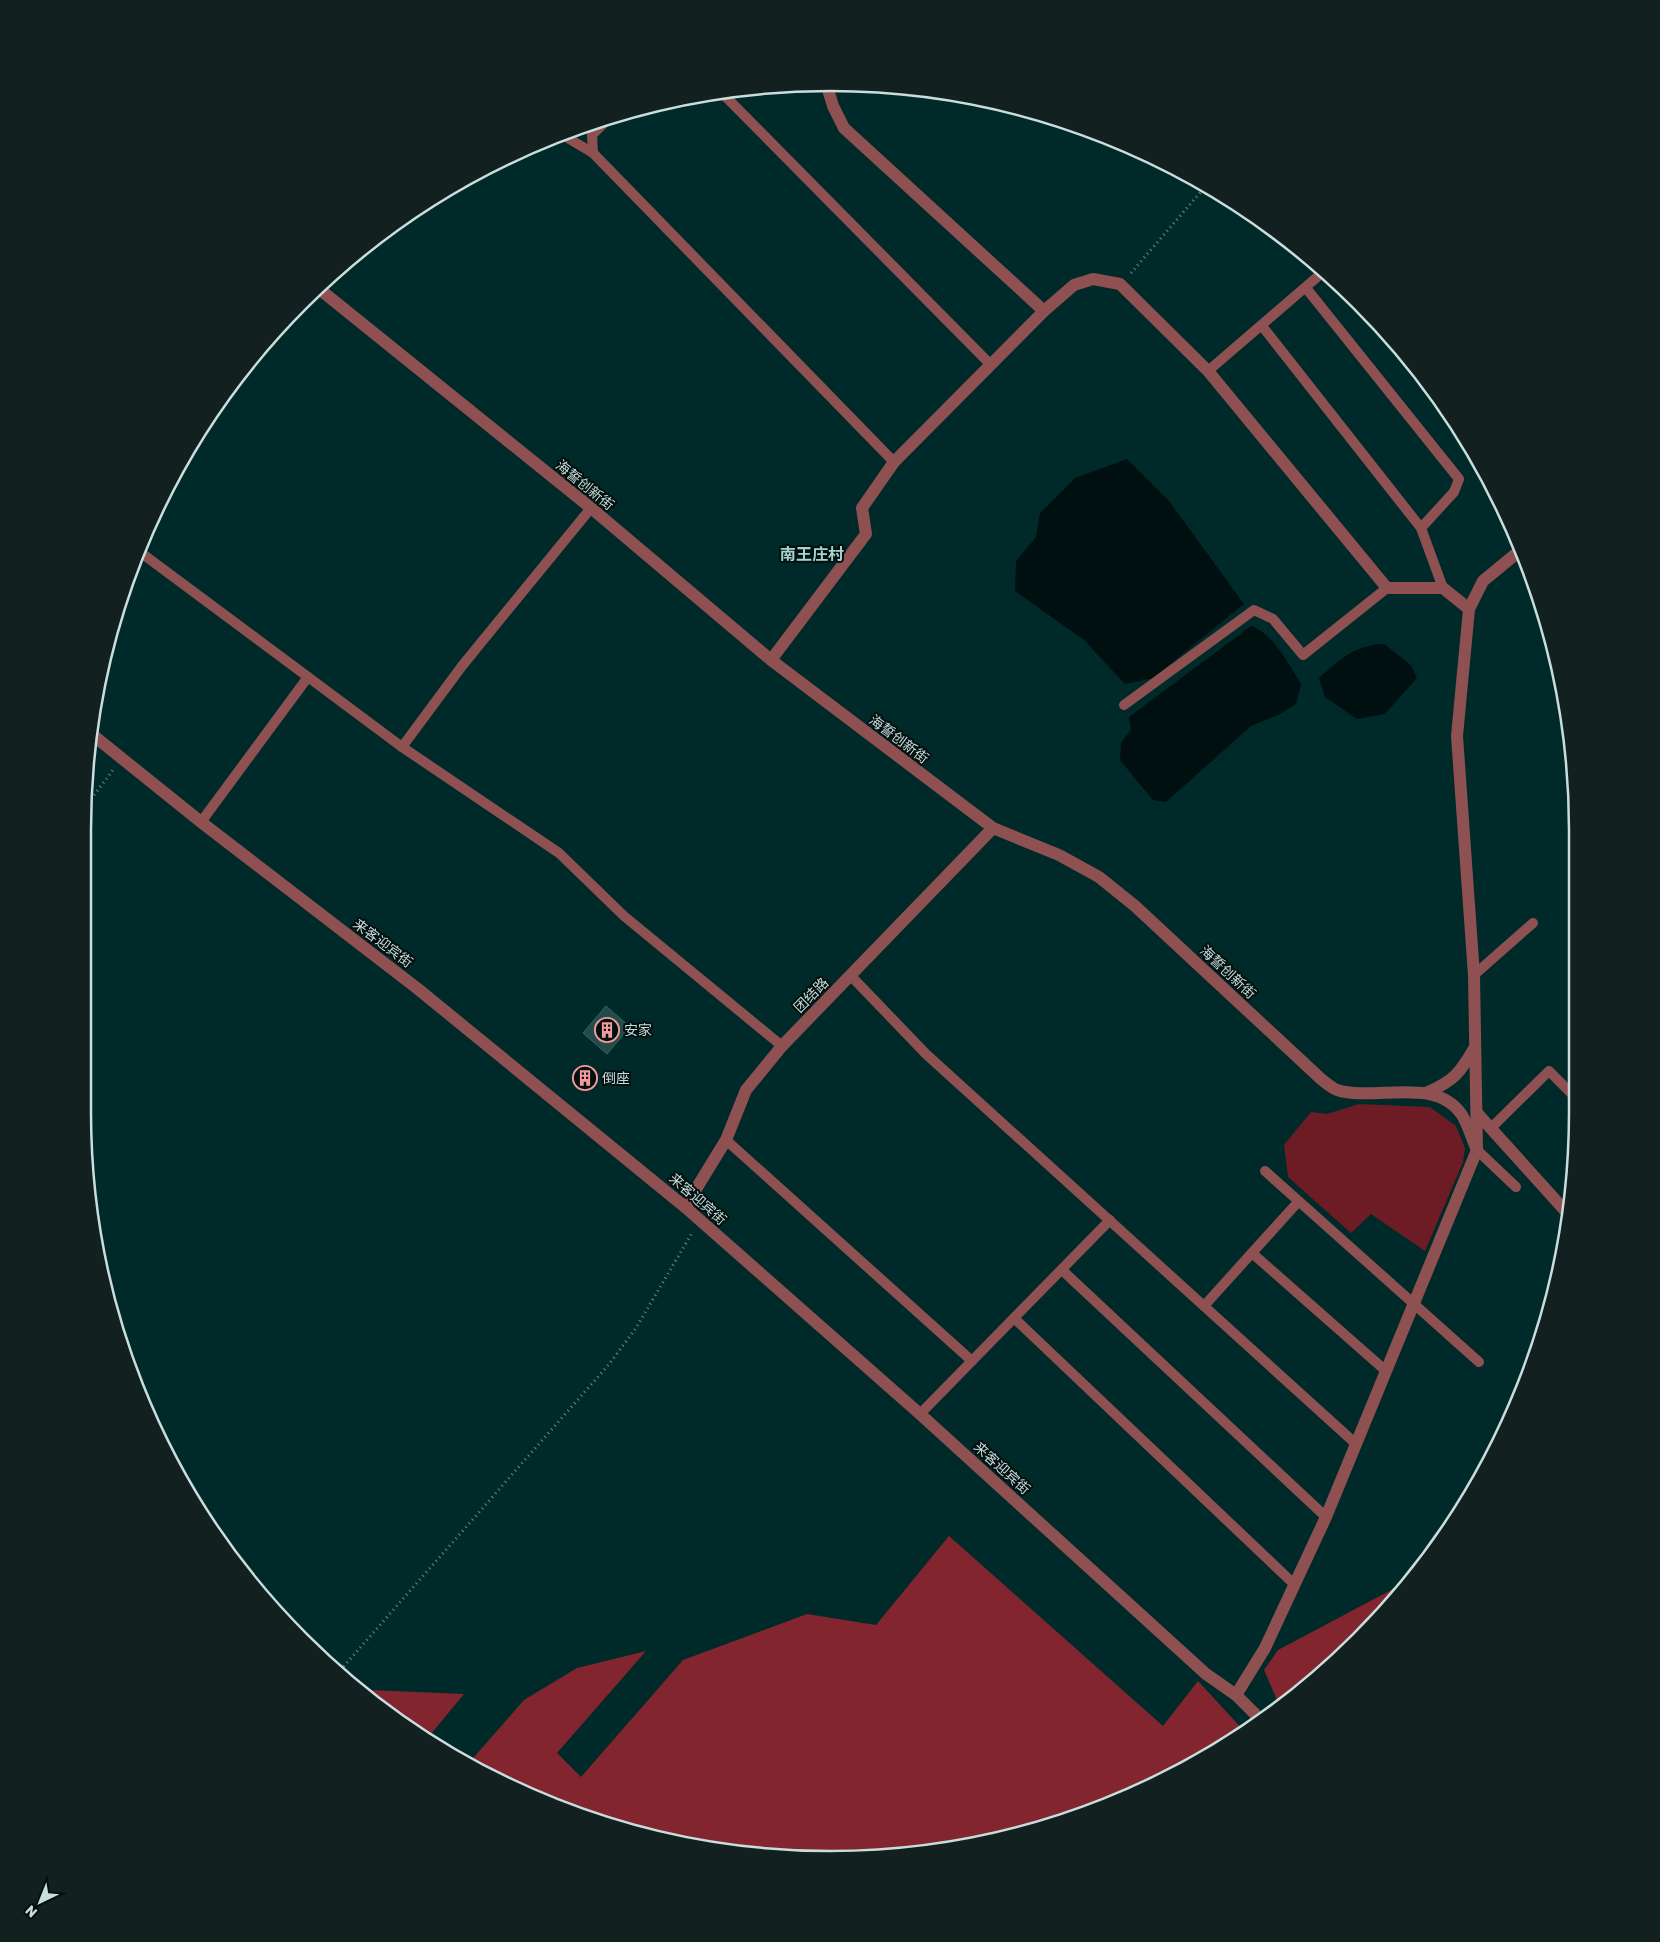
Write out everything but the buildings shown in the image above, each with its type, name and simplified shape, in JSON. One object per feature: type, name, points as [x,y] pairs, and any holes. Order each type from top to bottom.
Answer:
[{"type":"street","points":[[828,91],[833,106],[844,128],[1044,312]]},
{"type":"street","points":[[771,660],[866,534],[862,508],[894,462],[1044,312],[1074,285],[1093,279],[1120,284],[1208,371],[1387,588],[1443,588],[1469,608]]},
{"type":"street","name":"海誓创新街","points":[[324,293],[591,508],[771,660],[992,828],[1059,855],[1099,877],[1135,906],[1321,1079],[1336,1090],[1426,1093],[1447,1100],[1462,1114],[1477,1150]]},
{"type":"street","points":[[1236,1695],[1265,1648],[1326,1517],[1477,1150],[1474,975],[1458,736],[1469,608],[1483,581],[1516,554]]},
{"type":"street","name":"来客迎宾街","points":[[98,739],[201,822],[418,989],[685,1207],[920,1414],[1206,1674],[1236,1695],[1256,1715]]},
{"type":"street","name":"团结路","points":[[685,1207],[726,1140],[746,1090],[782,1046],[992,828]]},
{"type":"street","points":[[1426,1093],[1447,1084],[1461,1070],[1476,1046]]},
{"type":"street","points":[[1476,1113],[1562,1206]]},
{"type":"lane","points":[[728,99],[991,364]]},
{"type":"lane","points":[[593,153],[592,135],[599,128]]},
{"type":"lane","points":[[569,139],[593,153],[894,462]]},
{"type":"lane","points":[[1208,371],[1318,276]]},
{"type":"lane","points":[[1306,288],[1460,479],[1454,492],[1421,528]]},
{"type":"lane","points":[[1262,326],[1421,528],[1443,588]]},
{"type":"lane","points":[[402,747],[462,666],[591,508]]},
{"type":"lane","points":[[144,555],[402,747],[559,853],[624,916],[782,1046]]},
{"type":"lane","points":[[1124,705],[1254,610],[1273,619],[1303,655],[1387,588]]},
{"type":"lane","points":[[201,822],[308,677]]},
{"type":"lane","points":[[1474,975],[1533,923]]},
{"type":"lane","points":[[851,976],[926,1054],[1355,1443]]},
{"type":"lane","points":[[1491,1128],[1550,1071],[1569,1091]]},
{"type":"lane","points":[[726,1140],[972,1361]]},
{"type":"lane","points":[[1477,1150],[1516,1187]]},
{"type":"lane","points":[[1265,1171],[1479,1362]]},
{"type":"lane","points":[[1204,1306],[1298,1202]]},
{"type":"lane","points":[[920,1414],[1110,1220]]},
{"type":"lane","points":[[1252,1252],[1386,1371]]},
{"type":"lane","points":[[1062,1270],[1326,1517]]},
{"type":"lane","points":[[1014,1318],[1295,1585]]},
{"type":"path","points":[[1120,284],[1201,191]]},
{"type":"path","points":[[92,797],[122,758]]},
{"type":"path","points":[[343,1667],[610,1363],[636,1328],[700,1220]]},
{"type":"shaded area","points":[[1127,459],[1169,501],[1244,604],[1153,678],[1125,684],[1084,640],[1015,591],[1016,561],[1036,537],[1040,513],[1075,478]]},
{"type":"shaded area","points":[[1251,626],[1266,635],[1273,642],[1301,684],[1296,704],[1280,714],[1251,726],[1166,802],[1153,800],[1120,760],[1121,743],[1131,729],[1129,717]]},
{"type":"shaded area","points":[[1384,644],[1411,665],[1417,678],[1385,714],[1357,719],[1325,697],[1319,678],[1348,654],[1365,647]]},
{"type":"shaded area","points":[[1359,1104],[1430,1107],[1456,1126],[1465,1148],[1463,1162],[1425,1251],[1371,1214],[1351,1233],[1288,1177],[1284,1145],[1311,1112],[1327,1114]]},
{"type":"shaded area","points":[[949,1536],[1163,1726],[1198,1681],[1240,1726],[1199,1752],[1157,1775],[1113,1795],[1067,1812],[1021,1826],[974,1837],[878,1849],[830,1851],[782,1849],[686,1837],[639,1826],[593,1812],[547,1795],[473,1758],[524,1700],[577,1668],[646,1651],[557,1753],[581,1777],[683,1660],[807,1614],[876,1625]]},
{"type":"shaded area","points":[[1394,1589],[1352,1634],[1317,1667],[1277,1700],[1264,1670],[1278,1650]]},
{"type":"shaded area","points":[[371,1690],[464,1694],[432,1733]]},
{"type":"place","name":"安家","points":[[607,1030]]},
{"type":"place","name":"倒座","points":[[585,1078]]},
{"type":"district","name":"南王庄村","points":[[812,554]]}]
